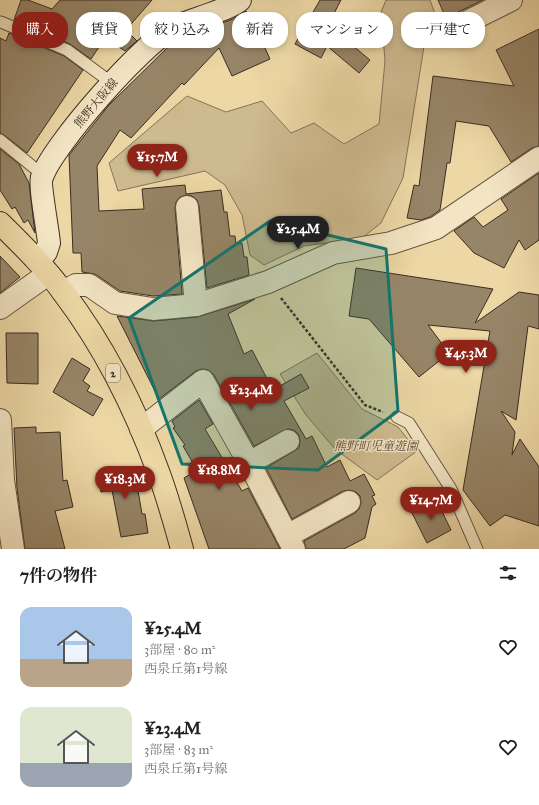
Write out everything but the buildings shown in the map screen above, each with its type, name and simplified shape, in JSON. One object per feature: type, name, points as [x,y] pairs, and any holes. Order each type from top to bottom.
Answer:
[{"type":"main road","name":"2","points":[[0,222],[63,292],[104,355],[141,429],[160,474],[182,549]]},
{"type":"street","name":"熊野大阪線","points":[[43,268],[49,243],[41,178],[50,158],[112,83],[144,51],[172,28],[240,0]]},
{"type":"street","points":[[485,12],[511,0]]},
{"type":"street","points":[[63,292],[76,285],[88,285],[115,304],[153,309],[196,305],[268,282],[333,253],[391,243],[436,228],[539,158]]},
{"type":"street","points":[[187,207],[196,305]]},
{"type":"street","points":[[0,308],[43,268]]},
{"type":"street","points":[[141,429],[203,381],[290,542],[349,502]]},
{"type":"street","points":[[0,420],[3,480],[13,549]]},
{"type":"street","points":[[249,464],[288,442]]},
{"type":"lane","points":[[1,22],[67,50],[112,83]]},
{"type":"lane","points":[[0,140],[43,175]]},
{"type":"lane","points":[[397,417],[409,423],[451,490],[477,549]]},
{"type":"path","points":[[268,282],[366,405],[397,417]]},
{"type":"highlighted area","points":[[270,221],[386,249],[398,411],[318,470],[182,464],[129,318]]},
{"type":"green space","points":[[386,0],[430,0],[434,12],[401,12],[401,48],[424,48],[403,178],[381,223],[362,238],[304,246],[264,265],[250,255],[242,215],[225,185],[205,171],[118,191],[109,163],[187,96],[226,112],[262,101],[291,133],[314,123],[344,144],[379,124],[385,61],[384,48],[393,48],[393,12],[381,12]]},
{"type":"green space","name":"熊野町児童遊園","points":[[317,353],[362,409],[398,427],[417,451],[377,480],[335,449],[306,415],[280,374]]}]
